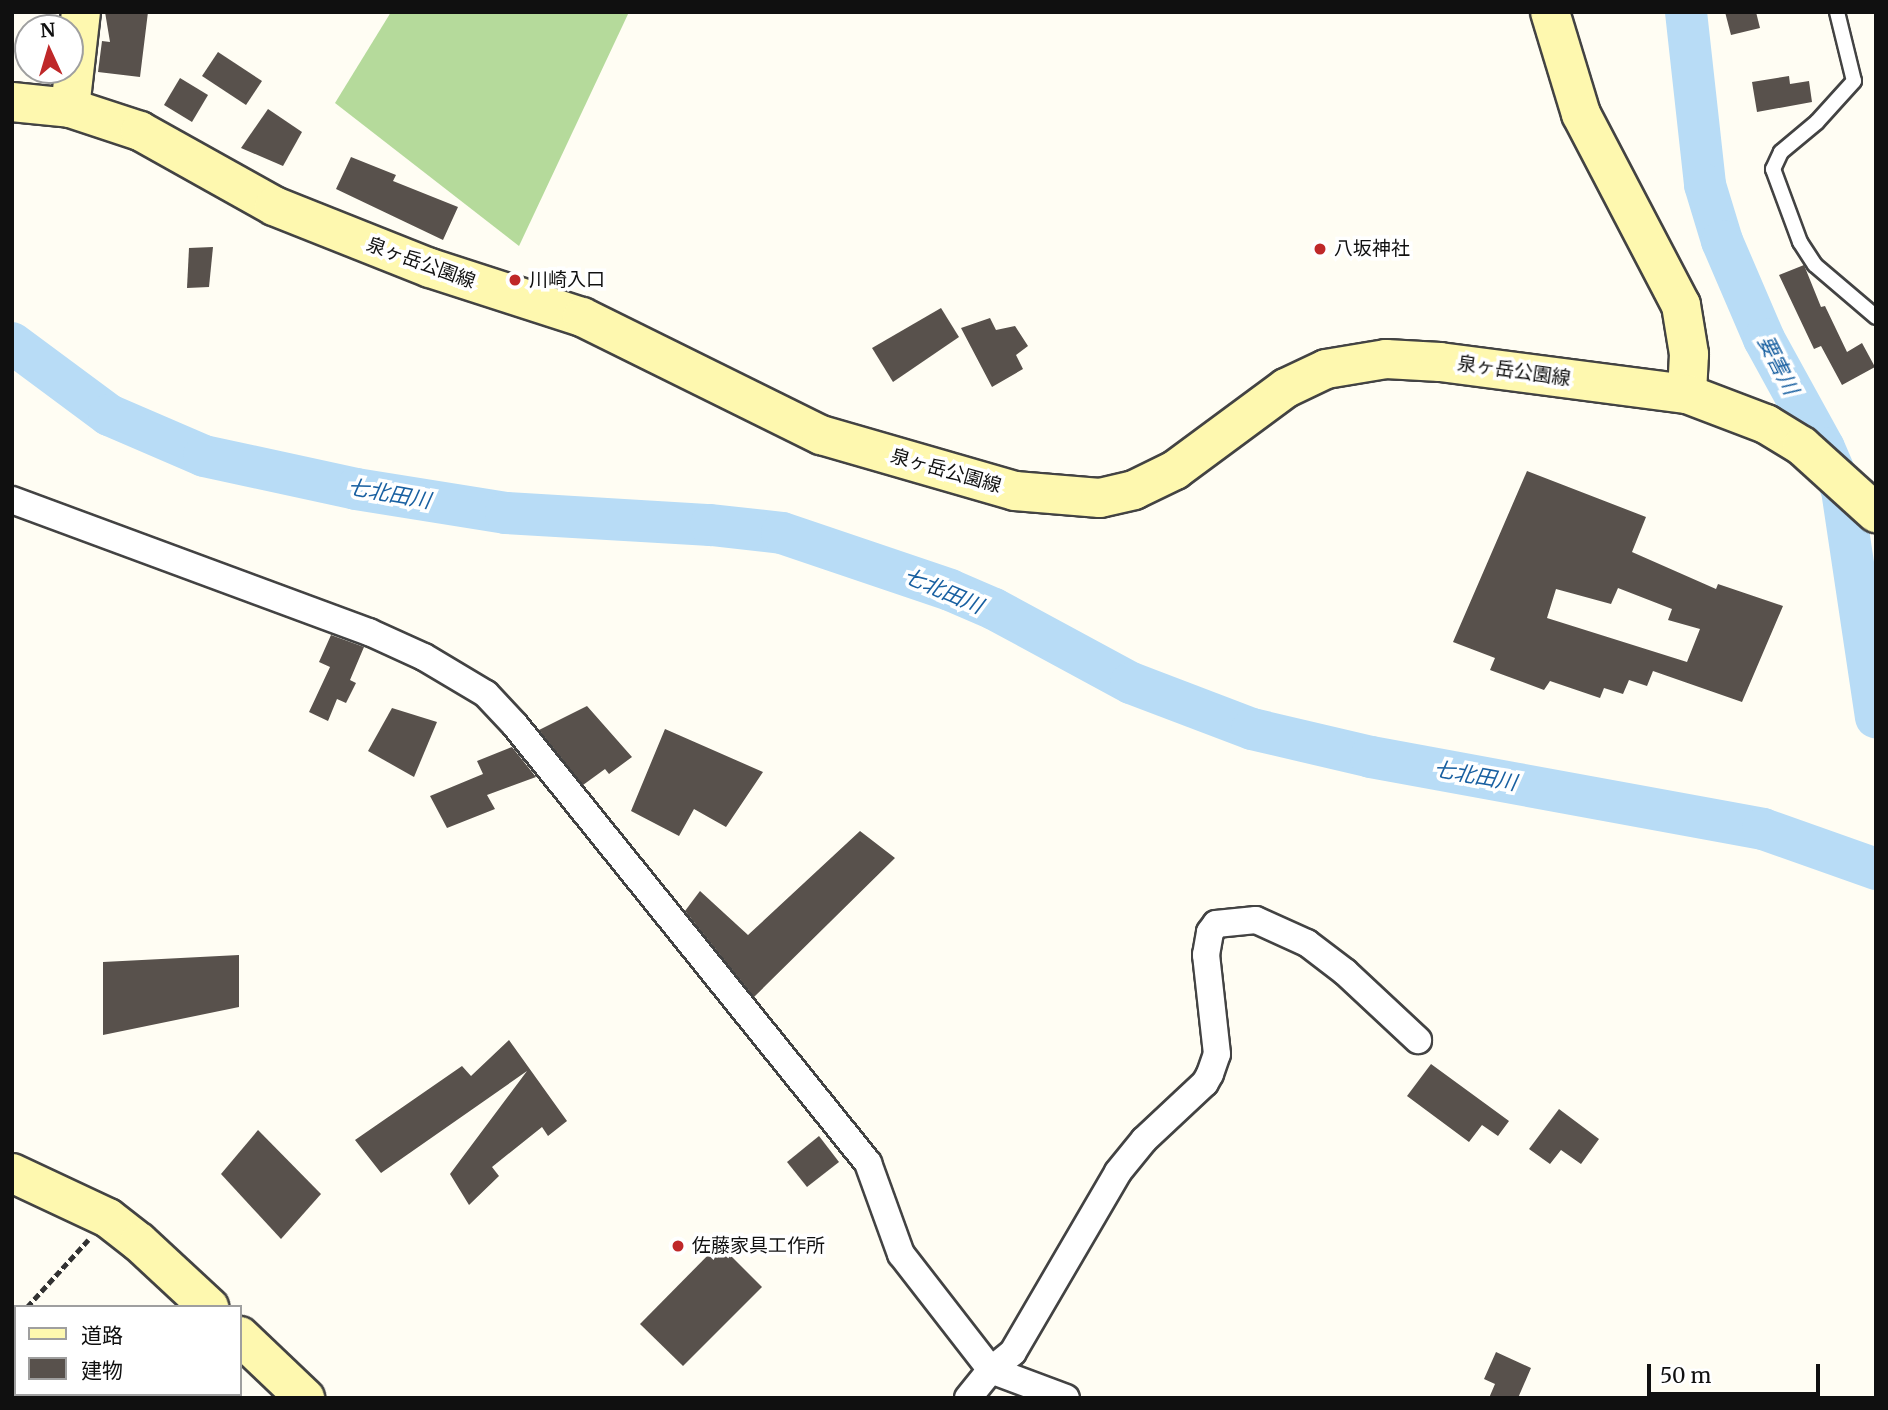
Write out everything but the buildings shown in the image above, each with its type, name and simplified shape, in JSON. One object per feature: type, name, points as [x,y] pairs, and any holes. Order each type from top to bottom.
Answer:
[{"type":"main road","points":[[70,108],[81,12]]},
{"type":"main road","points":[[1550,12],[1581,114],[1681,305],[1689,354],[1687,394]]},
{"type":"main road","name":"泉ヶ岳公園線","points":[[12,102],[70,108],[140,131],[274,206],[430,268],[582,317],[821,435],[1015,491],[1100,498],[1134,490],[1175,470],[1286,388],[1326,369],[1386,359],[1440,362],[1687,394],[1766,424],[1802,446],[1876,513]]},
{"type":"main road","points":[[12,1173],[108,1218],[139,1242],[207,1305]]},
{"type":"main road","points":[[242,1338],[305,1398]]},
{"type":"street","points":[[12,500],[369,632],[424,657],[486,694],[515,725],[868,1163],[901,1254],[991,1370],[1066,1398]]},
{"type":"street","points":[[968,1398],[991,1370],[1013,1352],[1118,1172],[1144,1140],[1205,1083],[1210,1074],[1217,1054],[1206,955],[1210,932],[1216,924],[1256,920],[1307,943],[1345,972],[1418,1040]]},
{"type":"lane","points":[[1837,12],[1854,81],[1817,122],[1781,152],[1773,169],[1800,242],[1815,265],[1876,317]]},
{"type":"path","points":[[29,1305],[108,1218]]},
{"type":"green space","points":[[391,12],[629,12],[519,246],[335,103]]},
{"type":"waterway","name":"要害川","points":[[1686,12],[1705,185],[1722,241],[1764,339],[1824,448],[1842,490],[1876,717]]},
{"type":"waterway","name":"七北田川","points":[[12,343],[109,415],[204,456],[356,489],[506,513],[711,525],[782,533],[950,590],[994,609],[1131,683],[1252,729],[1371,757],[1763,829],[1876,869]]},
{"type":"place","name":"八坂神社","points":[[1320,249]]},
{"type":"place","name":"川崎入口","points":[[515,280]]},
{"type":"place","name":"佐藤家具工作所","points":[[678,1246]]}]
